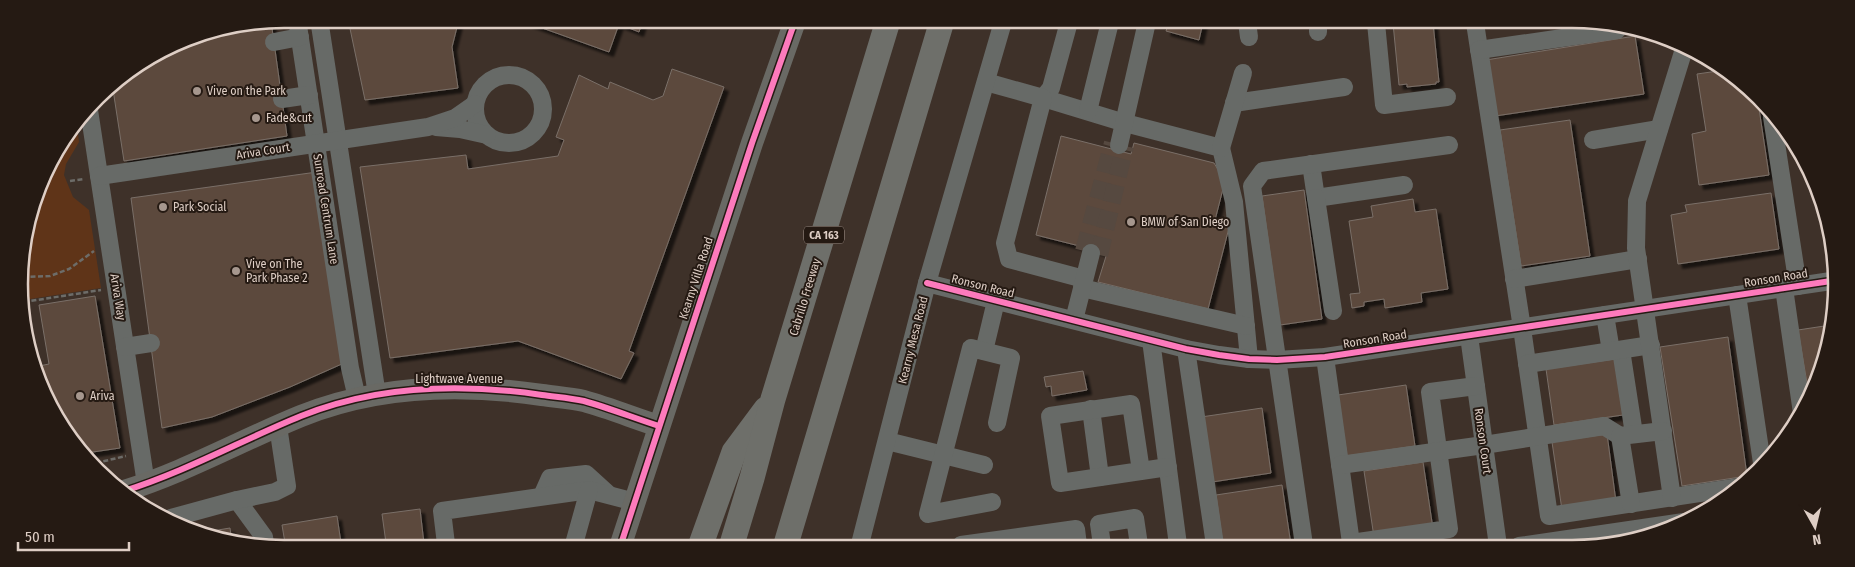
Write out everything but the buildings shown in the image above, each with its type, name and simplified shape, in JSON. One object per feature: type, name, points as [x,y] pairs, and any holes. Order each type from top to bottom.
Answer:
[{"type":"highway","name":"Cabrillo Freeway","points":[[733,540],[773,399],[886,28]]},
{"type":"highway","points":[[787,540],[940,28]]},
{"type":"highway","points":[[800,540],[833,385]]},
{"type":"highway","points":[[702,540],[734,452],[773,399]]},
{"type":"main road","name":"Kearny Villa Road","points":[[622,540],[752,143],[793,28]]},
{"type":"main road","name":"Lightwave Avenue","points":[[131,489],[238,445],[302,416],[367,396],[428,388],[501,389],[583,401],[659,426]]},
{"type":"street","name":"Sunroad Centrum Lane","points":[[298,28],[350,368],[367,396]]},
{"type":"street","name":"Sunroad Centrum Lane","points":[[321,28],[338,141],[367,396]]},
{"type":"street","name":"Kearny Mesa Road","points":[[861,540],[927,283],[1001,28]]},
{"type":"street","points":[[1067,28],[1051,88],[1043,98],[1005,243],[1008,259],[1246,326]]},
{"type":"street","points":[[1088,111],[1109,28]]},
{"type":"street","points":[[1120,138],[1146,28]]},
{"type":"street","points":[[1376,28],[1384,106],[1447,97]]},
{"type":"street","points":[[1476,28],[1549,516],[1722,491]]},
{"type":"street","points":[[1479,50],[1611,31]]},
{"type":"street","points":[[274,42],[300,37]]},
{"type":"street","points":[[1672,498],[1636,248],[1637,201],[1683,53]]},
{"type":"street","points":[[1243,73],[1220,148],[1234,202],[1249,359]]},
{"type":"street","name":"Ariva Court","points":[[99,176],[428,127],[455,118],[475,104],[481,89],[489,81],[500,76],[511,75],[522,78],[532,85],[539,94],[542,105],[542,116],[538,127],[530,136],[520,141],[508,143],[497,141],[487,135],[460,129],[428,127]]},
{"type":"street","points":[[986,82],[1088,111],[1120,138],[1220,148]]},
{"type":"street","points":[[1234,104],[1344,87]]},
{"type":"street","points":[[282,99],[309,95]]},
{"type":"street","points":[[475,104],[475,116],[487,135]]},
{"type":"street","name":"Ariva Way","points":[[90,116],[110,247],[122,354],[146,484]]},
{"type":"street","points":[[1773,126],[1791,287],[1801,398]]},
{"type":"street","points":[[1593,140],[1659,129]]},
{"type":"street","points":[[1303,540],[1252,186],[1263,171],[1449,146]]},
{"type":"street","points":[[1311,164],[1333,311]]},
{"type":"street","points":[[1316,198],[1404,185]]},
{"type":"street","points":[[1074,320],[1091,253]]},
{"type":"street","points":[[1514,278],[1638,259]]},
{"type":"street","name":"Ronson Road","points":[[927,283],[1186,349],[1249,359],[1277,360],[1325,358],[1828,281]]},
{"type":"street","points":[[1737,295],[1761,456]]},
{"type":"street","points":[[984,351],[996,301]]},
{"type":"street","points":[[1605,315],[1616,351],[1627,435],[1631,504]]},
{"type":"street","name":"Ronson Court","points":[[1468,336],[1497,540]]},
{"type":"street","points":[[1152,340],[1177,540]]},
{"type":"street","points":[[122,354],[151,343]]},
{"type":"street","points":[[1527,364],[1651,346]]},
{"type":"street","points":[[992,502],[928,514],[971,348],[1011,358],[997,423]]},
{"type":"street","points":[[1186,349],[1214,540]]},
{"type":"street","points":[[1325,358],[1351,540]]},
{"type":"street","points":[[1368,540],[1449,529],[1430,392],[1476,386]]},
{"type":"street","points":[[1141,471],[1131,404],[1050,416],[1060,483],[1100,478],[1168,467]]},
{"type":"street","points":[[1091,409],[1100,478]]},
{"type":"street","points":[[177,516],[275,492],[287,486],[278,426]]},
{"type":"street","points":[[1340,465],[1604,426],[1627,435],[1663,431]]},
{"type":"street","points":[[887,441],[984,465]]},
{"type":"street","points":[[542,496],[550,478],[586,474],[610,496]]},
{"type":"street","points":[[446,540],[442,511],[590,490],[635,502]]},
{"type":"street","points":[[575,540],[590,490]]},
{"type":"street","points":[[237,500],[264,539]]},
{"type":"street","points":[[1101,540],[1099,524],[1135,518],[1138,540]]},
{"type":"street","points":[[1560,540],[1652,527]]},
{"type":"street","points":[[997,540],[1076,529],[1077,540]]},
{"type":"path","points":[[28,277],[50,276],[69,270],[97,249],[110,247]]},
{"type":"path","points":[[28,301],[103,290]]},
{"type":"path","points":[[100,462],[141,452]]},
{"type":"shaded area","points":[[78,131],[79,142],[66,164],[64,175],[73,197],[89,210],[101,288],[28,299],[28,267],[36,217],[54,170]]},
{"type":"tunnel","points":[[1084,251],[1113,143]]},
{"type":"tunnel","points":[[1099,255],[1125,146]]},
{"type":"cycle path","points":[[622,540],[752,143],[793,28]]},
{"type":"cycle path","points":[[927,283],[1186,349],[1249,359],[1277,360],[1325,357],[1828,281]]},
{"type":"cycle path","points":[[131,489],[169,475],[279,425],[330,406],[360,398],[420,389],[481,389],[568,398],[584,401],[659,426]]},
{"type":"place","name":"Vive on the Park","points":[[197,91]]},
{"type":"place","name":"Fade&cut","points":[[256,118]]},
{"type":"place","name":"Park Social","points":[[163,207]]},
{"type":"place","name":"BMW of San Diego","points":[[1131,222]]},
{"type":"place","name":"Vive on The Park Phase 2","points":[[236,271]]},
{"type":"place","name":"Ariva","points":[[80,396]]}]
